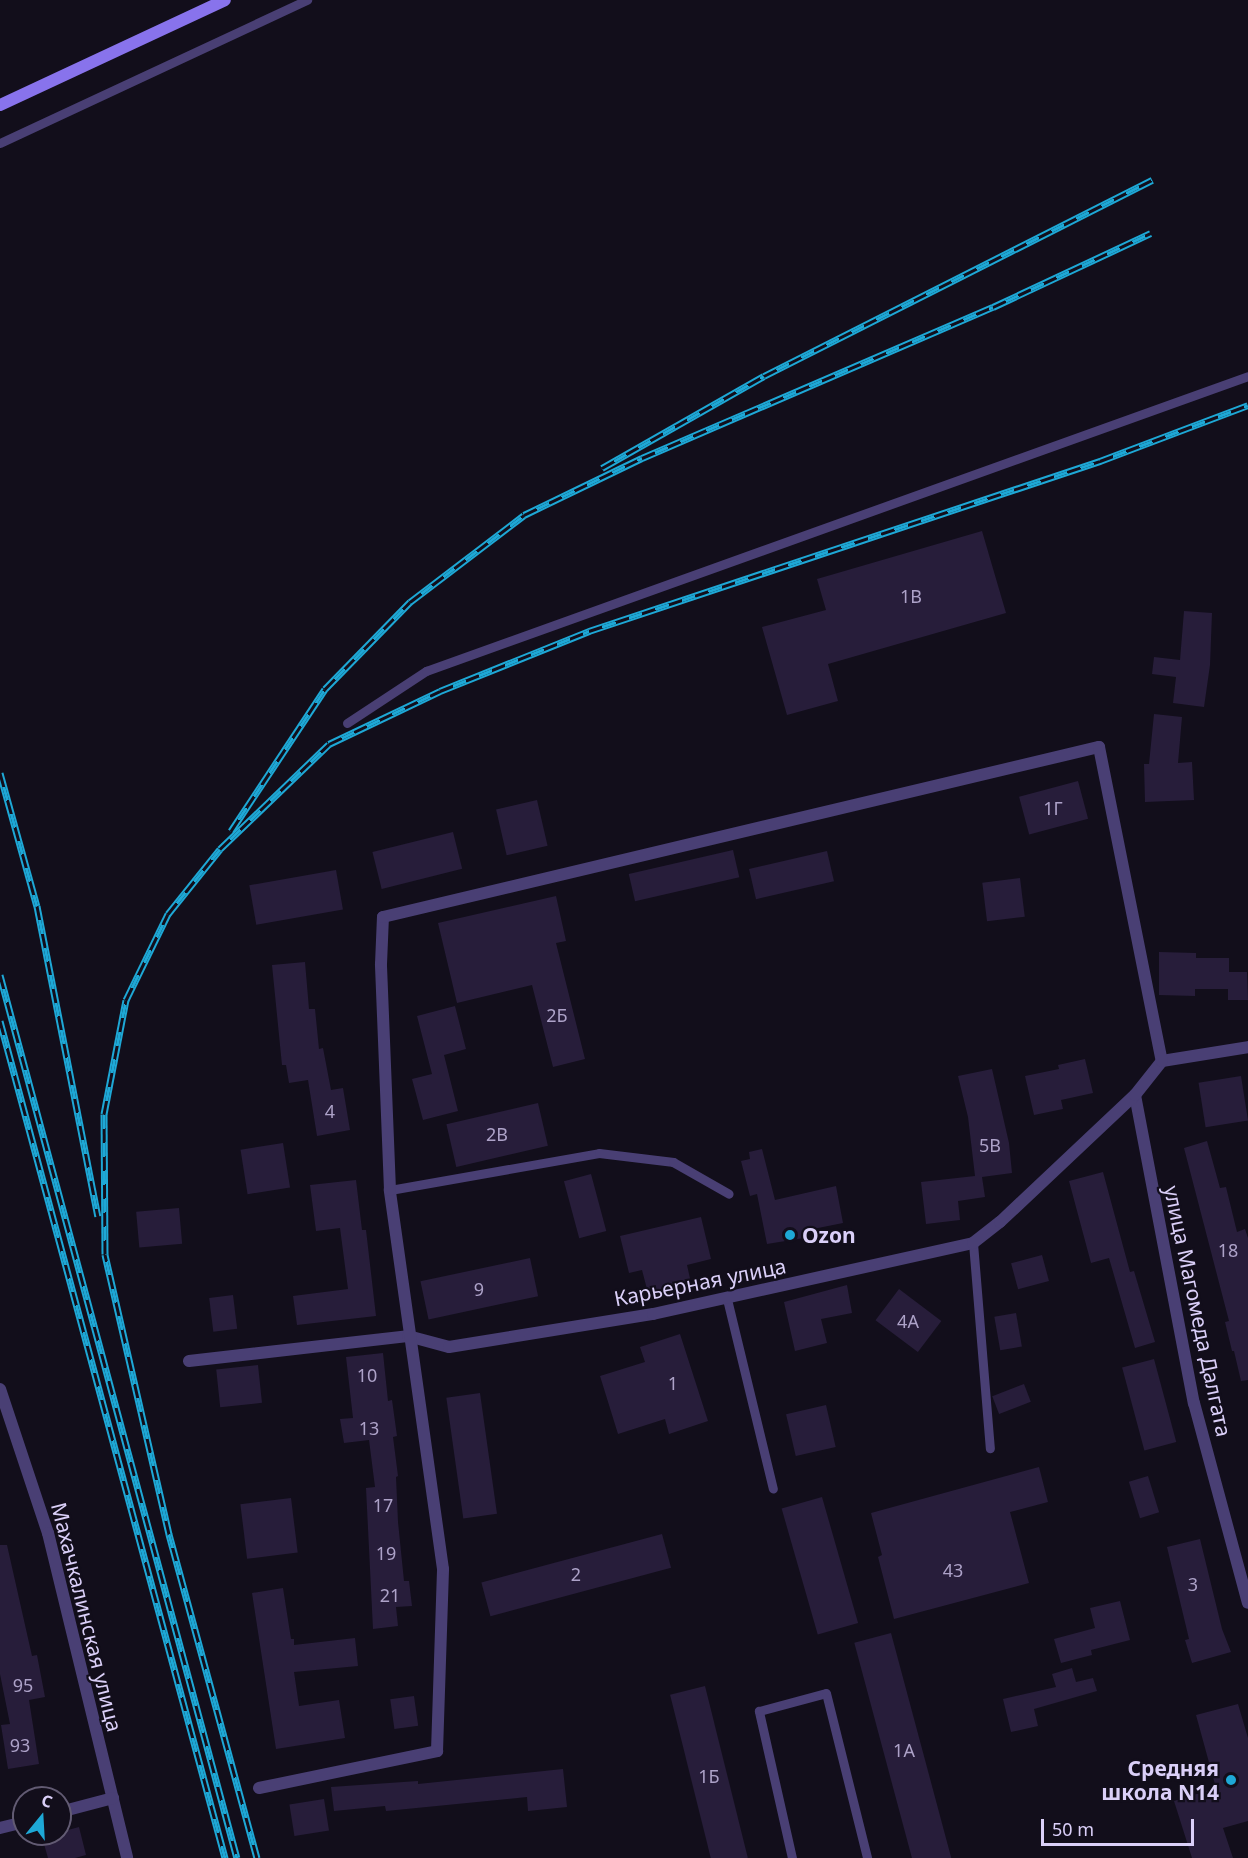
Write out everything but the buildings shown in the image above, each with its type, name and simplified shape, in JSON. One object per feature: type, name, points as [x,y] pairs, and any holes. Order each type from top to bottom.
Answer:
[{"type":"main road","points":[[0,105],[225,0]]},
{"type":"street","points":[[259,1788],[437,1751],[443,1569],[408,1336],[390,1190],[381,964],[383,918],[1099,747],[1162,1061],[1248,1047]]},
{"type":"street","name":"Карьерная улица","points":[[189,1361],[408,1336],[449,1347],[727,1299],[973,1243],[1000,1222],[1135,1095],[1162,1061]]},
{"type":"street","name":"улица Магомеда Далгата","points":[[1135,1095],[1194,1403],[1248,1603]]},
{"type":"street","name":"Махачкалинская улица","points":[[0,1389],[48,1533],[127,1858]]},
{"type":"street","points":[[72,1809],[113,1798]]},
{"type":"lane","points":[[0,143],[307,0]]},
{"type":"lane","points":[[346,723],[426,671],[1248,376]]},
{"type":"lane","points":[[390,1190],[599,1153],[673,1162],[729,1194]]},
{"type":"lane","points":[[973,1243],[990,1448]]},
{"type":"lane","points":[[727,1299],[773,1489]]},
{"type":"lane","points":[[792,1858],[759,1711],[826,1693],[867,1858]]},
{"type":"railway","points":[[602,468],[764,376],[1152,180]]},
{"type":"railway","points":[[231,831],[325,689],[410,602],[524,515],[642,458],[993,307],[1151,233]]},
{"type":"railway","points":[[257,1858],[169,1534],[105,1254],[104,1114],[126,1000],[168,914],[220,849],[329,744],[440,691],[589,631],[1100,461],[1248,405]]},
{"type":"railway","points":[[0,773],[37,906],[98,1216]]},
{"type":"railway","points":[[0,975],[237,1858]]},
{"type":"railway","points":[[0,1021],[225,1858]]},
{"type":"place","name":"Ozon","points":[[790,1235]]},
{"type":"place","name":"Средняя школа N14","points":[[1231,1780]]}]
